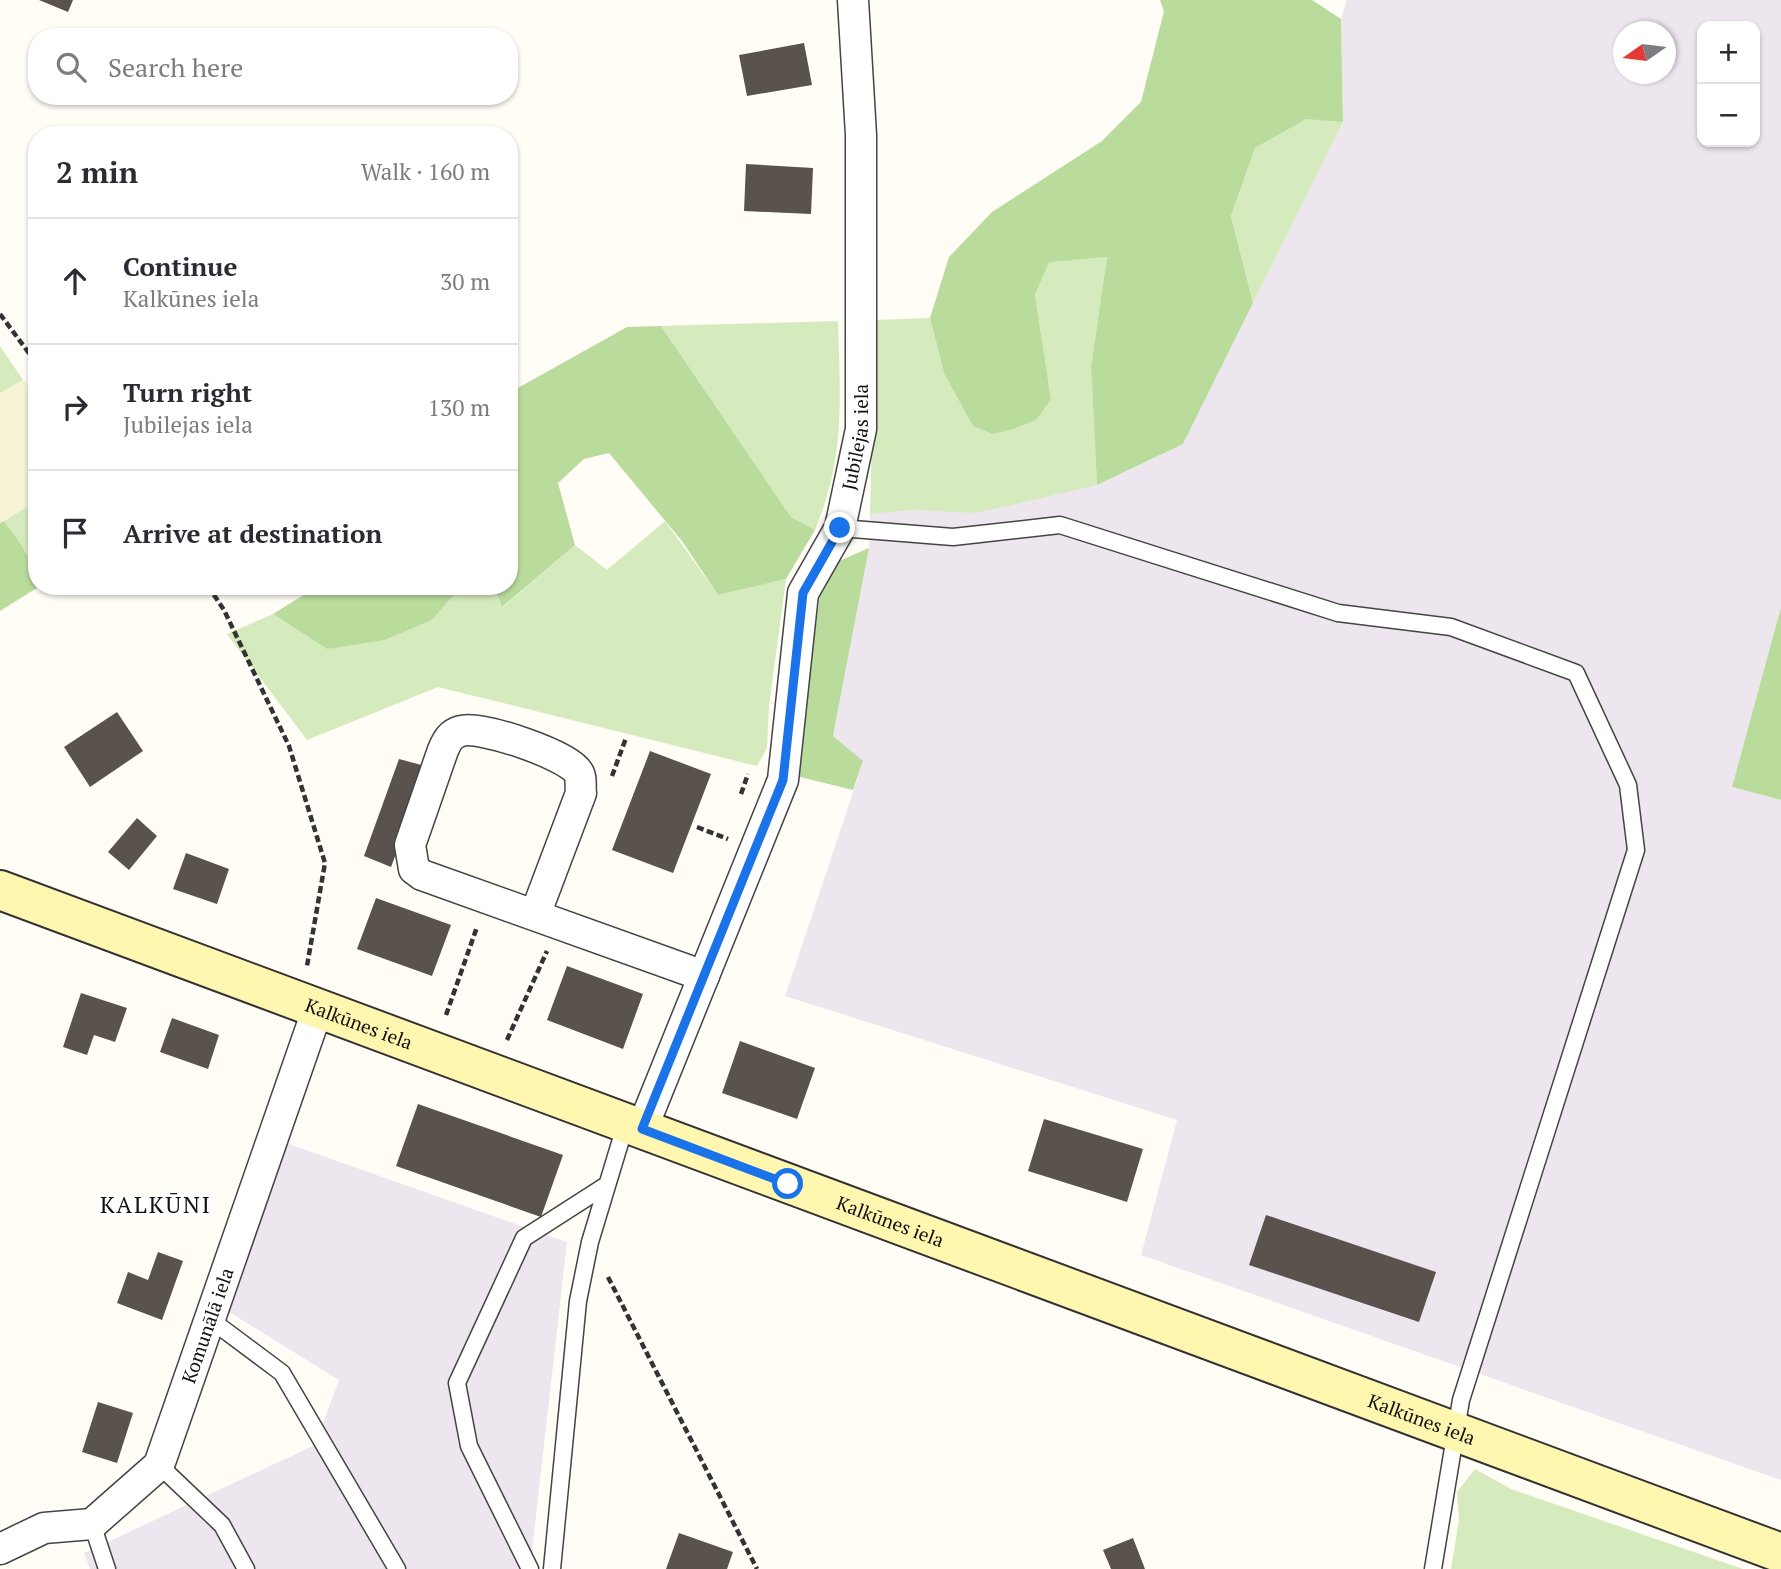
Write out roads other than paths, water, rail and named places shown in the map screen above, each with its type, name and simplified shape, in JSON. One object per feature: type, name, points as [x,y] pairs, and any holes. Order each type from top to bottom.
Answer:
[{"type":"main road","name":"Kalkūnes iela","points":[[0,890],[1781,1553]]},
{"type":"street","name":"Jubilejas iela","points":[[634,1126],[704,976],[783,780],[803,593],[840,528],[861,429],[861,135],[853,0]]},
{"type":"street","points":[[535,915],[581,793],[580,773],[569,762],[558,757],[488,732],[463,730],[448,738],[443,750],[410,845],[414,869],[422,876],[704,976]]},
{"type":"street","name":"Komunālā iela","points":[[92,1524],[159,1465],[211,1320],[309,1005]]},
{"type":"street","points":[[0,1549],[44,1528],[92,1524]]},
{"type":"lane","points":[[840,528],[953,537],[1060,525],[1338,613],[1451,627],[1576,673],[1628,785],[1636,850],[1454,1433],[1433,1569]]},
{"type":"lane","points":[[551,1568],[578,1301],[605,1186],[634,1126]]},
{"type":"lane","points":[[530,1569],[469,1446],[457,1383],[524,1238],[605,1186]]},
{"type":"lane","points":[[211,1320],[282,1373],[397,1569]]},
{"type":"lane","points":[[159,1465],[222,1525],[246,1569]]},
{"type":"lane","points":[[92,1524],[107,1569]]},
{"type":"district","name":"KALKŪNI","points":[[156,1205]]}]
